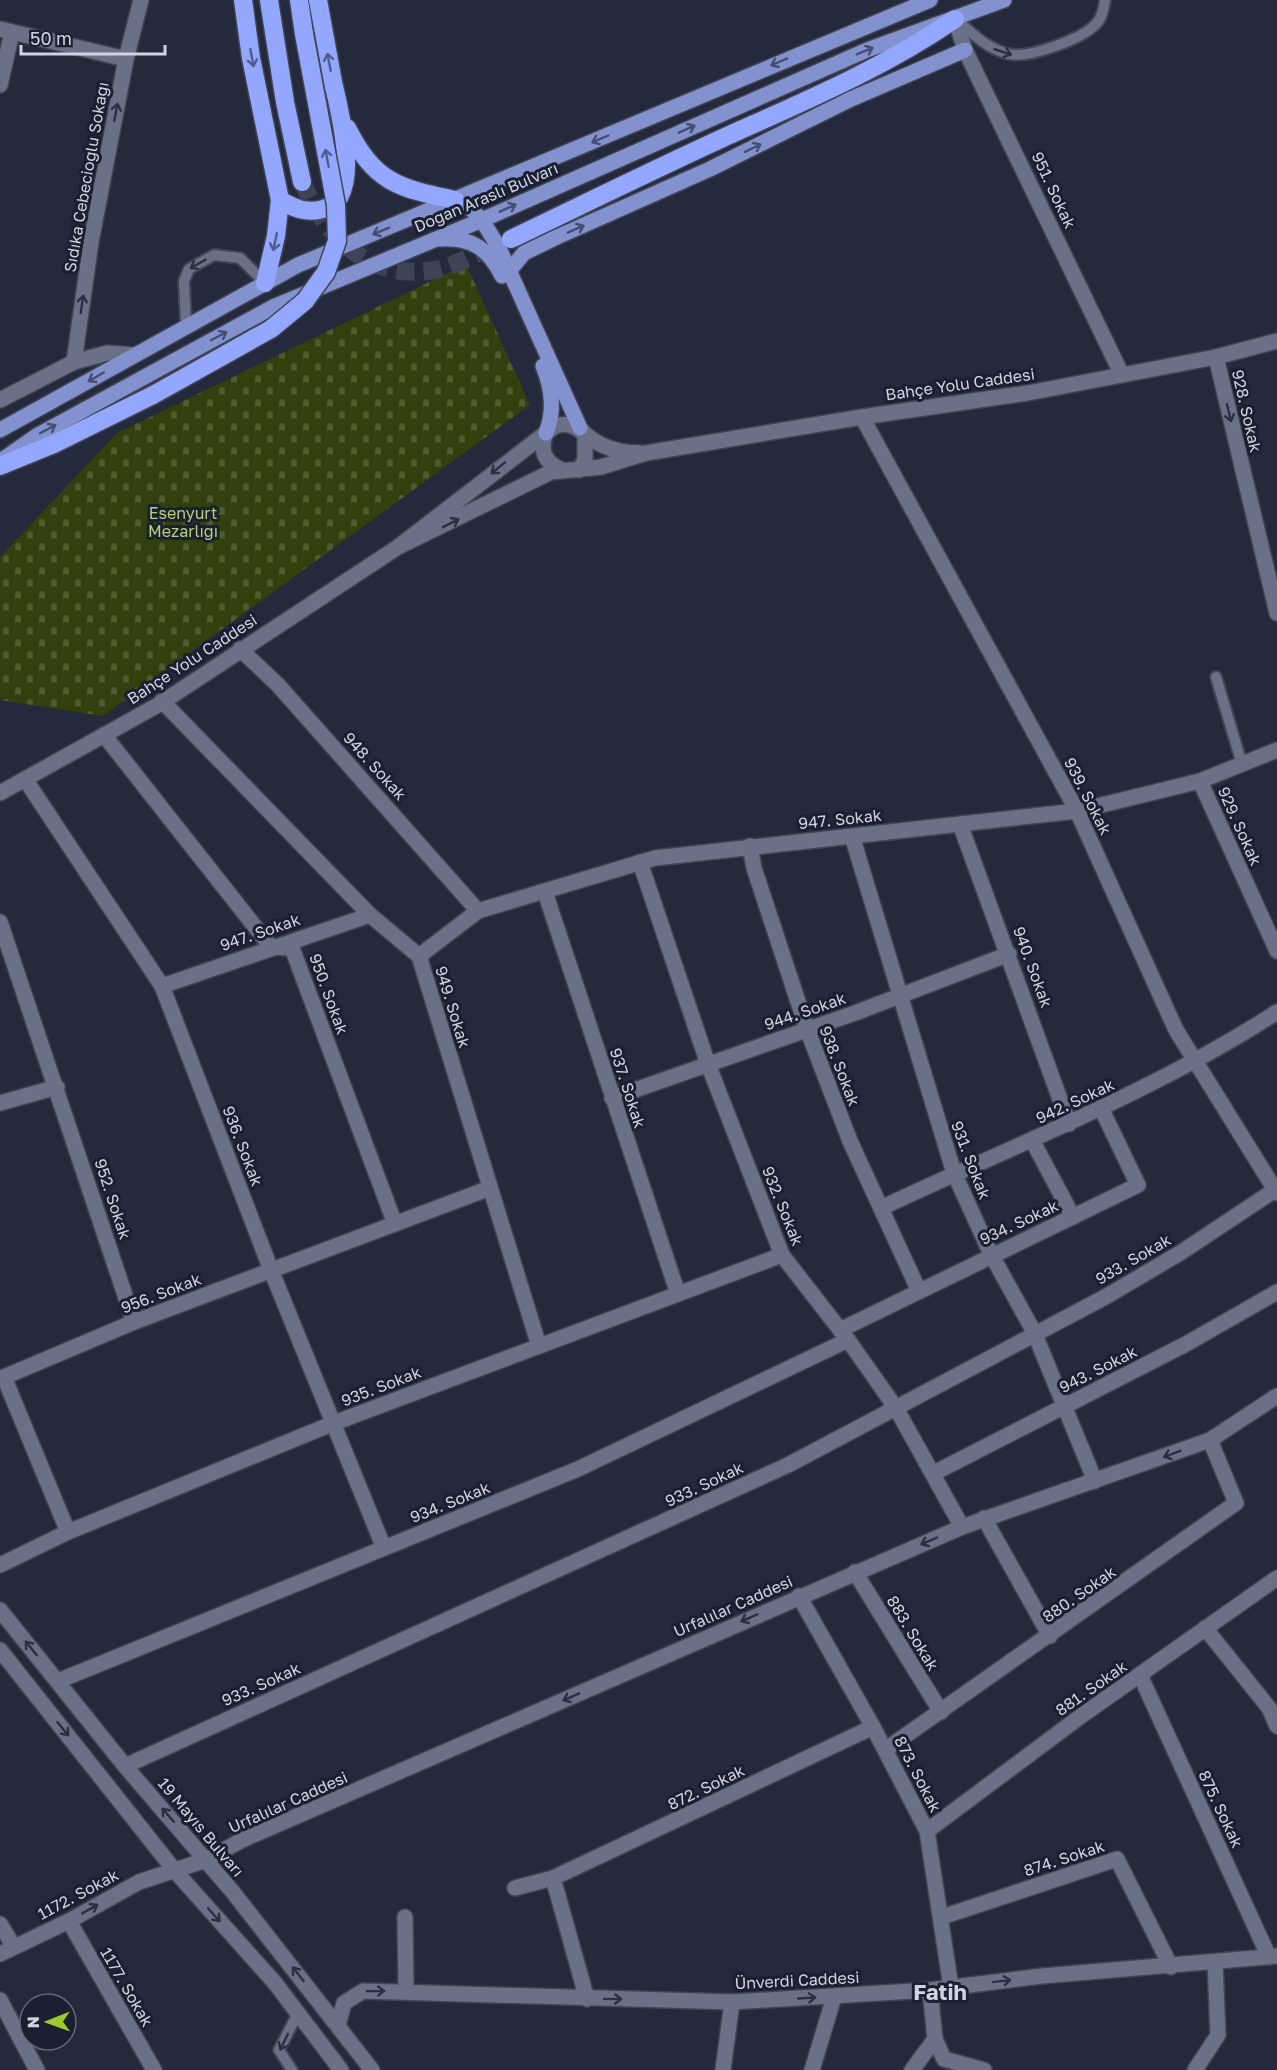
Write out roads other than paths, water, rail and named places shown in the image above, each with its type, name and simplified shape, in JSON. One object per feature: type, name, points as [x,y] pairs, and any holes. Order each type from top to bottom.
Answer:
[{"type":"highway","points":[[243,0],[251,58],[280,200],[276,236],[265,283]]},
{"type":"highway","points":[[269,0],[286,112],[302,182]]},
{"type":"highway","points":[[0,464],[54,444],[153,395],[271,329],[305,301],[326,272],[337,241],[337,214],[298,0]]},
{"type":"highway","points":[[280,200],[304,210],[317,211],[328,208],[340,197],[346,159],[342,119],[318,0]]},
{"type":"highway","points":[[511,239],[697,150],[849,82],[911,50],[955,19]]},
{"type":"highway","points":[[342,119],[357,148],[382,177],[399,187],[455,200]]},
{"type":"main road","name":"Doğan Araslı Bulvarı","points":[[0,430],[298,265],[930,0]]},
{"type":"main road","name":"Doğan Araslı Bulvarı","points":[[0,464],[38,435],[273,307],[482,220],[867,50],[1004,0]]},
{"type":"main road","points":[[510,270],[525,253],[549,241],[710,169],[851,99],[965,50]]},
{"type":"main road","points":[[455,200],[470,208],[482,220],[510,270],[580,428]]},
{"type":"main road","points":[[435,239],[466,240],[482,246],[495,261],[549,382],[551,420],[546,433]]},
{"type":"street","name":"Sıdıka Cebecioğlu Sokağı","points":[[75,362],[91,242],[126,59],[141,0]]},
{"type":"street","name":"951. Sokak","points":[[955,19],[965,50],[1122,375]]},
{"type":"street","points":[[0,85],[6,30],[126,59]]},
{"type":"street","name":"Bahçe Yolu Caddesi","points":[[398,547],[442,528],[539,476],[562,470],[579,470],[617,464],[646,453],[862,417],[1028,393],[1216,357],[1277,341]]},
{"type":"street","points":[[0,400],[75,362],[107,353],[135,355]]},
{"type":"street","name":"928. Sokak","points":[[1216,357],[1277,613]]},
{"type":"street","name":"939. Sokak","points":[[862,417],[1077,811],[1176,1030],[1276,1192]]},
{"type":"street","name":"Bahçe Yolu Caddesi","points":[[0,793],[162,701],[398,547],[522,448],[559,424],[580,428],[601,445],[616,450],[646,453]]},
{"type":"street","points":[[579,470],[585,460],[586,443],[585,435],[580,428]]},
{"type":"street","points":[[546,433],[542,444],[546,460],[562,470]]},
{"type":"street","name":"948. Sokak","points":[[240,649],[286,693],[478,911]]},
{"type":"street","name":"949. Sokak","points":[[162,701],[370,915],[419,956],[539,1346]]},
{"type":"street","name":"950. Sokak","points":[[104,735],[272,947],[292,948],[395,1224]]},
{"type":"street","name":"947. Sokak","points":[[419,956],[478,911],[640,862],[750,846],[1077,811],[1200,781],[1277,750]]},
{"type":"street","name":"936. Sokak","points":[[25,779],[162,986],[271,1270],[384,1548]]},
{"type":"street","name":"929. Sokak","points":[[1200,781],[1277,951]]},
{"type":"street","name":"940. Sokak","points":[[960,824],[1069,1124]]},
{"type":"street","name":"931. Sokak","points":[[852,836],[898,996],[954,1173],[991,1254],[1034,1332],[1095,1481]]},
{"type":"street","name":"938. Sokak","points":[[750,846],[754,868],[807,1029],[850,1141],[919,1291]]},
{"type":"street","name":"932. Sokak","points":[[640,862],[708,1064],[782,1255],[844,1335],[896,1408],[962,1527]]},
{"type":"street","name":"937. Sokak","points":[[545,892],[678,1294]]},
{"type":"street","name":"947. Sokak","points":[[162,986],[370,915]]},
{"type":"street","name":"952. Sokak","points":[[0,922],[134,1322]]},
{"type":"street","name":"944. Sokak","points":[[612,1098],[1009,954]]},
{"type":"street","name":"942. Sokak","points":[[881,1208],[954,1173],[1102,1110],[1194,1062],[1277,1012]]},
{"type":"street","points":[[0,1103],[57,1087]]},
{"type":"street","name":"934. Sokak","points":[[58,1682],[578,1469],[844,1335],[919,1291],[991,1254],[1138,1185],[1102,1110]]},
{"type":"street","points":[[1032,1140],[1073,1216]]},
{"type":"street","name":"956. Sokak","points":[[68,1532],[4,1377],[134,1322],[490,1188]]},
{"type":"street","name":"933. Sokak","points":[[125,1766],[788,1465],[1034,1332],[1107,1296],[1276,1192]]},
{"type":"street","name":"935. Sokak","points":[[0,1565],[68,1532],[334,1423],[782,1255]]},
{"type":"street","name":"943. Sokak","points":[[933,1473],[1186,1344],[1277,1292]]},
{"type":"street","name":"Urfalılar Caddesi","points":[[175,1871],[206,1860],[242,1840],[962,1527],[1210,1440],[1277,1396]]},
{"type":"street","name":"880. Sokak","points":[[885,1750],[1236,1503],[1210,1440]]},
{"type":"street","points":[[984,1518],[1050,1636]]},
{"type":"street","name":"883. Sokak","points":[[855,1572],[940,1712]]},
{"type":"street","name":"881. Sokak","points":[[927,1831],[1204,1628],[1241,1605],[1277,1578]]},
{"type":"street","name":"873. Sokak","points":[[799,1596],[873,1726],[927,1831],[951,1987]]},
{"type":"street","name":"19 Mayıs Bulvarı","points":[[0,1610],[125,1766],[206,1860],[372,2070]]},
{"type":"street","points":[[1204,1628],[1269,1708],[1277,1726]]},
{"type":"street","points":[[0,1650],[175,1871],[298,2013],[340,2070]]},
{"type":"street","name":"875. Sokak","points":[[1140,1676],[1273,1956]]},
{"type":"street","name":"872. Sokak","points":[[516,1888],[553,1878],[873,1726]]},
{"type":"street","name":"874. Sokak","points":[[942,1917],[1117,1859],[1171,1966]]},
{"type":"street","name":"1172. Sokak","points":[[0,1954],[69,1921],[139,1882],[175,1871]]},
{"type":"street","points":[[553,1878],[587,1999]]},
{"type":"street","points":[[405,1917],[406,1991]]},
{"type":"street","name":"1177. Sokak","points":[[69,1921],[154,2070]]},
{"type":"street","points":[[0,1924],[14,1947]]},
{"type":"street","name":"Ünverdi Caddesi","points":[[338,2025],[345,2003],[353,1995],[363,1991],[732,2002],[930,1990],[1042,1976],[1273,1956]]},
{"type":"street","points":[[1195,2070],[1218,2035],[1215,1962]]},
{"type":"street","points":[[930,1990],[935,2039],[944,2064],[984,2070]]},
{"type":"street","points":[[812,2070],[834,1997]]},
{"type":"street","points":[[0,2000],[37,2070]]},
{"type":"street","points":[[723,2070],[732,2002]]},
{"type":"street","points":[[912,2070],[935,2039]]},
{"type":"lane","points":[[955,19],[988,47],[1012,55],[1029,53],[1086,32],[1098,24],[1105,0]]},
{"type":"lane","points":[[186,325],[184,280],[189,269],[214,255],[240,258],[265,283]]},
{"type":"lane","points":[[1216,677],[1242,764]]},
{"type":"lane","points":[[292,2070],[279,2050],[298,2013]]},
{"type":"tunnel","points":[[302,182],[322,219],[335,235],[366,260],[384,267],[404,271],[436,270],[496,245]]},
{"type":"district","name":"Fatih","points":[[940,1992]]},
{"type":"park label","name":"Esenyurt Mezarlığı","points":[[183,522]]}]
